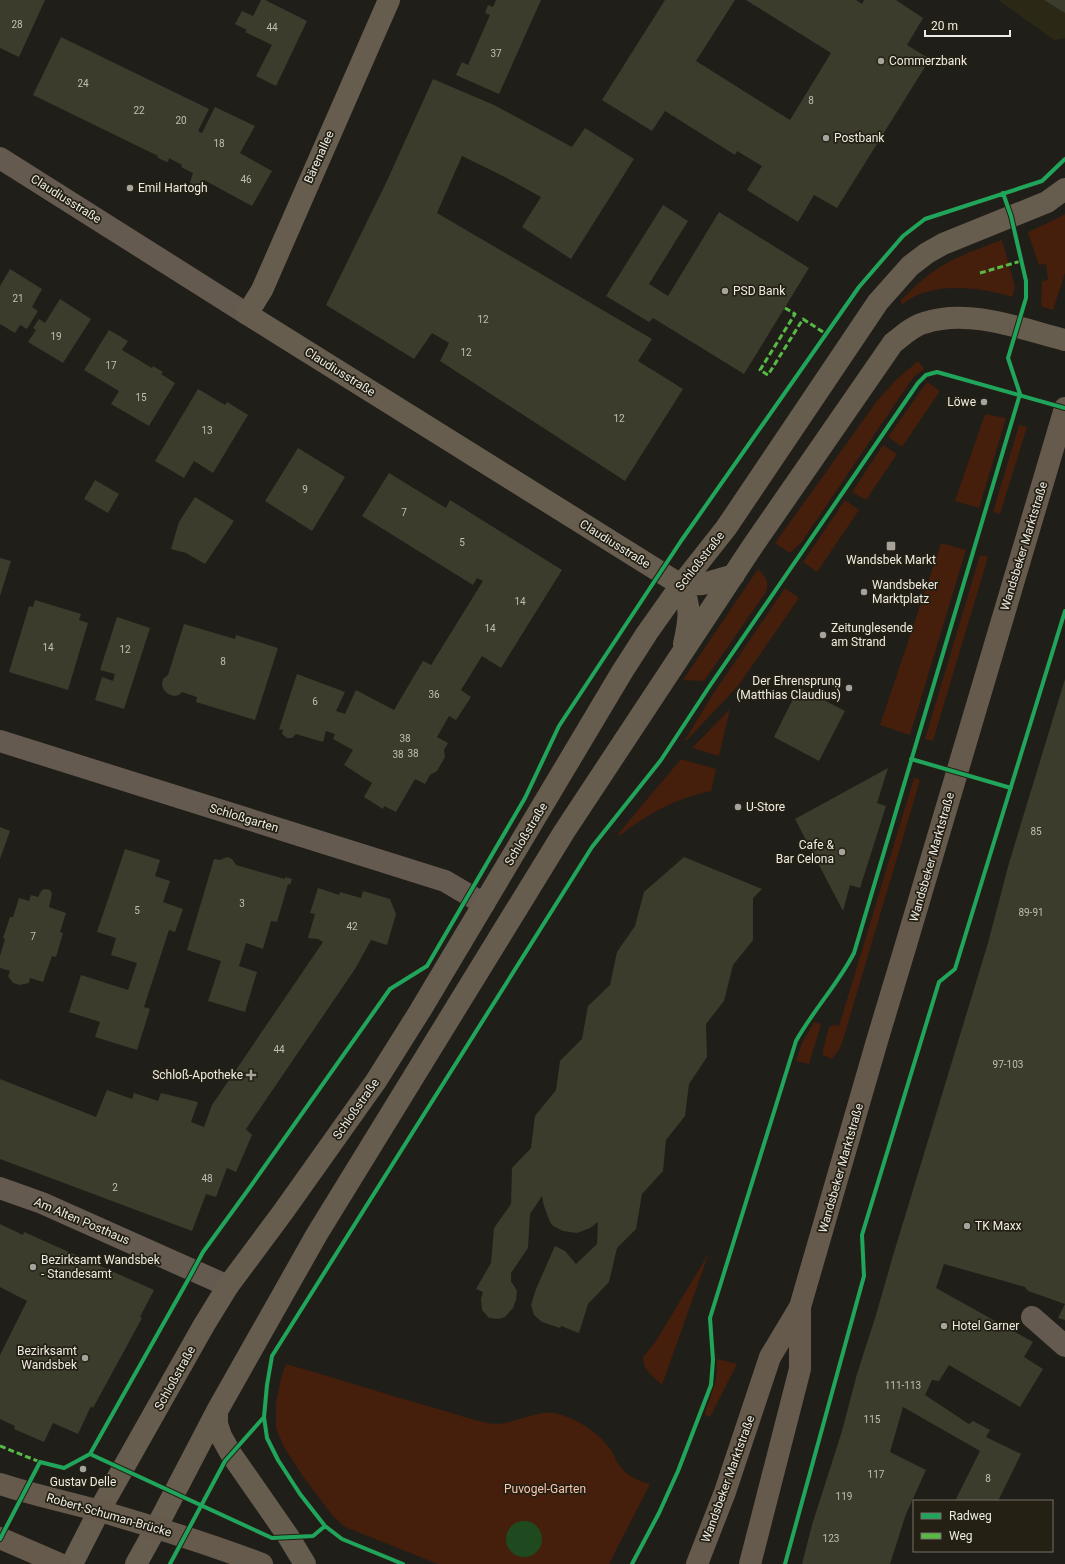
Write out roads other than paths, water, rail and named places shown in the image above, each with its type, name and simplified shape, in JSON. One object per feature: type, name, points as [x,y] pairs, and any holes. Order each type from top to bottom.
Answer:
[{"type":"main road","name":"Bärenallee","points":[[247,314],[262,290],[389,0]]},
{"type":"main road","name":"Schloßstraße","points":[[72,1564],[99,1511],[204,1325],[228,1286],[283,1212],[376,1081],[484,904],[622,672],[681,585],[726,528],[878,302],[910,266],[927,253],[943,244],[1047,202],[1065,188]]},
{"type":"main road","name":"Claudiusstraße","points":[[247,314],[681,585]]},
{"type":"main road","points":[[136,1564],[217,1411],[316,1234],[564,832],[734,575],[868,377],[893,343],[905,333],[923,323],[963,318],[1001,323],[1065,340]]},
{"type":"main road","name":"Wandsbeker Marktstraße","points":[[697,1564],[725,1492],[770,1357],[800,1307],[877,1041],[906,948],[1065,408]]},
{"type":"main road","points":[[681,655],[689,616],[686,595],[681,585],[703,584],[734,575]]},
{"type":"main road","name":"Wandsbeker Marktstraße","points":[[750,1564],[800,1369],[800,1307]]},
{"type":"main road","points":[[217,1411],[217,1424],[221,1436],[231,1454],[288,1536],[305,1564]]},
{"type":"main road","name":"Robert-Schuman-Brücke","points":[[0,1484],[156,1528],[221,1548],[262,1564]]},
{"type":"main road","points":[[0,1538],[60,1564]]},
{"type":"street","name":"Claudiusstraße","points":[[0,158],[247,314]]},
{"type":"street","name":"Schloßgarten","points":[[0,741],[445,881],[484,904]]},
{"type":"street","name":"Am Alten Posthaus","points":[[0,1188],[42,1203],[228,1286]]},
{"type":"street","points":[[1032,1317],[1065,1346]]},
{"type":"place","name":"Commerzbank","points":[[881,61]]},
{"type":"place","name":"Postbank","points":[[826,138]]},
{"type":"place","name":"Emil Hartogh","points":[[130,188]]},
{"type":"place","name":"PSD Bank","points":[[725,291]]},
{"type":"place","name":"Löwe","points":[[984,402]]},
{"type":"place","name":"Wandsbek Markt","points":[[891,546]]},
{"type":"place","name":"Wandsbeker Marktplatz","points":[[864,592]]},
{"type":"place","name":"Zeitunglesende am Strand","points":[[823,635]]},
{"type":"place","name":"Der Ehrensprung (Matthias Claudius)","points":[[849,688]]},
{"type":"place","name":"U-Store","points":[[738,807]]},
{"type":"place","name":"Cafe & Bar Celona","points":[[842,852]]},
{"type":"place","name":"Schloß-Apotheke","points":[[251,1075]]},
{"type":"place","name":"TK Maxx","points":[[967,1226]]},
{"type":"place","name":"Bezirksamt Wandsbek - Standesamt","points":[[33,1267]]},
{"type":"place","name":"Hotel Garner","points":[[944,1326]]},
{"type":"place","name":"Bezirksamt Wandsbek","points":[[85,1358]]},
{"type":"place","name":"Gustav Delle","points":[[83,1469]]},
{"type":"park label","name":"Puvogel-Garten","points":[[545,1489]]}]
